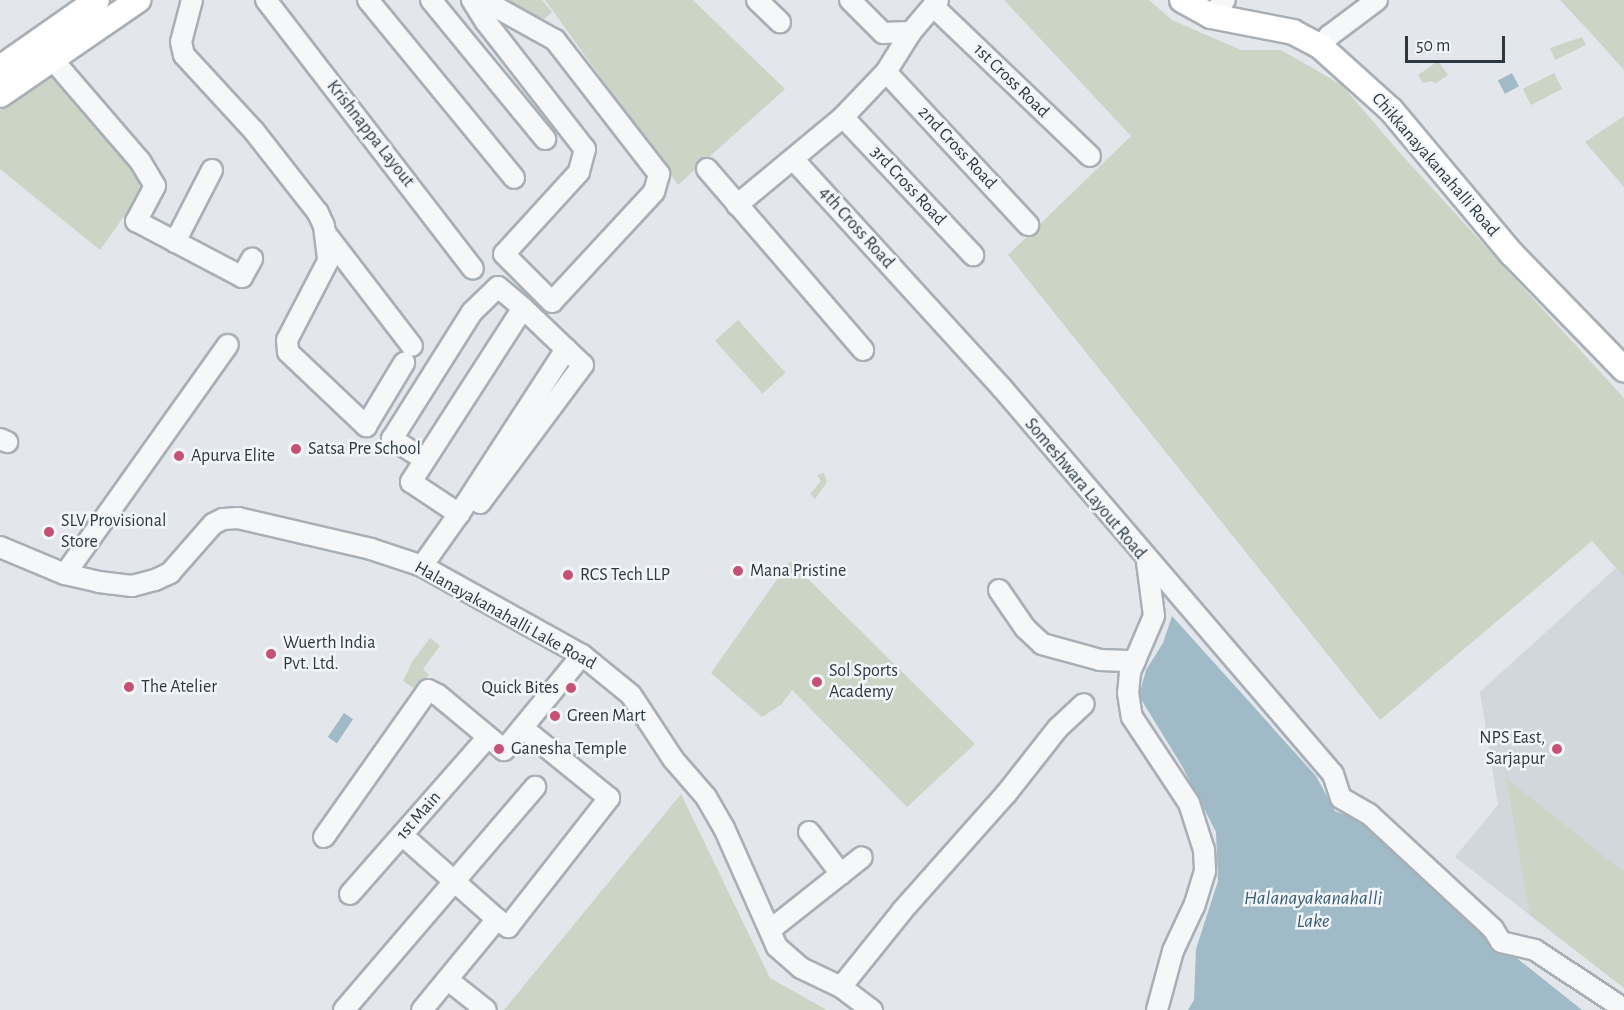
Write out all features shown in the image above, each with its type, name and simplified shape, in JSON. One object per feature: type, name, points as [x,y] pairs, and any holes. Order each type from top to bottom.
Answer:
[{"type":"main road","points":[[0,68],[97,0]]},
{"type":"main road","points":[[0,94],[138,0]]},
{"type":"main road","name":"Chikkanayakanahalli Road","points":[[1182,0],[1218,8],[1293,32],[1321,47],[1391,110],[1512,254],[1624,369]]},
{"type":"street","points":[[192,0],[181,42],[184,55],[254,131],[318,213],[326,234],[328,249],[325,271],[286,340],[288,352],[366,426],[408,354],[326,234]]},
{"type":"street","name":"Krishnappa Layout","points":[[266,0],[473,268]]},
{"type":"street","points":[[368,0],[514,178]]},
{"type":"street","points":[[431,0],[544,139]]},
{"type":"street","points":[[472,0],[585,149],[579,172],[504,254],[552,302],[654,192],[658,174],[555,40],[483,0]]},
{"type":"street","points":[[757,0],[780,22]]},
{"type":"street","points":[[850,0],[883,33],[911,32]]},
{"type":"street","points":[[1321,47],[1329,36],[1373,2]]},
{"type":"street","points":[[736,205],[843,117],[886,72],[911,32],[935,3]]},
{"type":"street","name":"1st Cross Road","points":[[935,3],[1090,156]]},
{"type":"street","points":[[507,49],[534,28]]},
{"type":"street","points":[[53,60],[140,161],[156,186],[136,221],[242,277],[252,259]]},
{"type":"street","name":"2nd Cross Road","points":[[886,72],[1028,225]]},
{"type":"street","name":"3rd Cross Road","points":[[843,117],[973,255]]},
{"type":"street","name":"4th Cross Road","points":[[793,159],[918,297]]},
{"type":"street","points":[[707,169],[863,350]]},
{"type":"street","points":[[175,242],[212,170]]},
{"type":"street","points":[[424,459],[392,439],[472,312],[498,287],[566,349],[427,569]]},
{"type":"street","name":"Someshwara Layout Road","points":[[918,297],[1002,388],[1146,560],[1154,616],[1130,672],[1128,693],[1132,717],[1189,803],[1204,850],[1204,881],[1173,951],[1157,1010]]},
{"type":"street","points":[[457,521],[411,482],[523,308]]},
{"type":"street","points":[[65,574],[228,345]]},
{"type":"street","name":"Halanayakanahalli Lake Road","points":[[0,548],[65,574],[99,582],[132,586],[170,573],[213,524],[223,519],[238,518],[371,549],[427,569],[582,655],[631,695],[673,759],[706,797],[724,828],[777,947],[801,968],[840,987],[872,1010]]},
{"type":"street","points":[[1146,560],[1333,774],[1341,798],[1369,814],[1492,929],[1501,942],[1535,950],[1624,1009]]},
{"type":"street","points":[[999,590],[1025,628],[1042,644],[1100,660],[1135,661]]},
{"type":"street","points":[[324,837],[428,690],[438,694],[504,750],[582,655]]},
{"type":"street","points":[[840,987],[902,911],[1006,794],[1058,728],[1084,704]]},
{"type":"street","points":[[402,835],[508,927],[609,798],[523,728]]},
{"type":"street","name":"1st Main","points":[[350,894],[488,737]]},
{"type":"street","points":[[344,1010],[535,787]]},
{"type":"street","points":[[809,832],[841,874]]},
{"type":"street","points":[[770,930],[862,857]]},
{"type":"street","points":[[422,1010],[497,919]]},
{"type":"street","points":[[448,980],[486,1010]]},
{"type":"shaded area","name":"NPS East, Sarjapur","points":[[1616,568],[1624,577],[1624,988],[1455,857],[1498,805],[1480,692]]},
{"type":"green space","points":[[510,0],[542,0],[552,12],[536,27]]},
{"type":"green space","points":[[545,0],[693,0],[785,89],[678,185]]},
{"type":"green space","points":[[1004,0],[1149,0],[1172,20],[1241,50],[1281,50],[1342,85],[1400,153],[1624,398],[1624,577],[1592,541],[1380,720],[1008,255],[1131,136]]},
{"type":"green space","points":[[1560,0],[1624,0],[1624,70],[1590,32]]},
{"type":"green space","points":[[1582,37],[1586,45],[1555,60],[1550,48]]},
{"type":"green space","points":[[1438,61],[1448,75],[1436,83],[1431,81],[1423,83],[1418,75]]},
{"type":"green space","points":[[54,72],[147,184],[100,250],[0,169],[0,110]]},
{"type":"green space","points":[[1554,73],[1562,89],[1531,105],[1523,89]]},
{"type":"green space","points":[[1624,116],[1624,187],[1585,142]]},
{"type":"green space","points":[[738,320],[786,373],[762,394],[715,341]]},
{"type":"green space","points":[[824,473],[827,482],[815,499],[810,494],[821,481],[817,475]]},
{"type":"green space","name":"Sol Sports Academy","points":[[790,561],[975,744],[907,807],[792,690],[782,704],[762,717],[711,673]]},
{"type":"green space","points":[[430,638],[440,646],[423,669],[429,675],[418,691],[403,681],[412,662]]},
{"type":"green space","points":[[1506,778],[1624,872],[1624,988],[1530,915]]},
{"type":"green space","points":[[681,794],[770,978],[827,1010],[504,1010]]},
{"type":"water","points":[[1512,73],[1519,86],[1505,94],[1498,81]]},
{"type":"water","name":"Halanayakanahalli Lake","points":[[1172,616],[1316,776],[1335,811],[1363,821],[1489,936],[1582,1010],[1188,1010],[1194,1000],[1196,949],[1218,881],[1216,832],[1182,766],[1139,696],[1146,670],[1163,643]]},
{"type":"water","points":[[344,713],[353,719],[337,743],[328,737]]},
{"type":"place","name":"Satsa Pre School","points":[[296,449]]},
{"type":"place","name":"Apurva Elite","points":[[179,456]]},
{"type":"place","name":"SLV Provisional Store","points":[[49,532]]},
{"type":"place","name":"Mana Pristine","points":[[738,571]]},
{"type":"place","name":"RCS Tech LLP","points":[[568,575]]},
{"type":"place","name":"Wuerth India Pvt. Ltd.","points":[[271,654]]},
{"type":"place","name":"Sol Sports Academy","points":[[817,682]]},
{"type":"place","name":"The Atelier","points":[[129,687]]},
{"type":"place","name":"Quick Bites","points":[[571,688]]},
{"type":"place","name":"Green Mart","points":[[555,716]]},
{"type":"place","name":"Ganesha Temple","points":[[499,749]]},
{"type":"place","name":"NPS East, Sarjapur","points":[[1557,749]]}]
